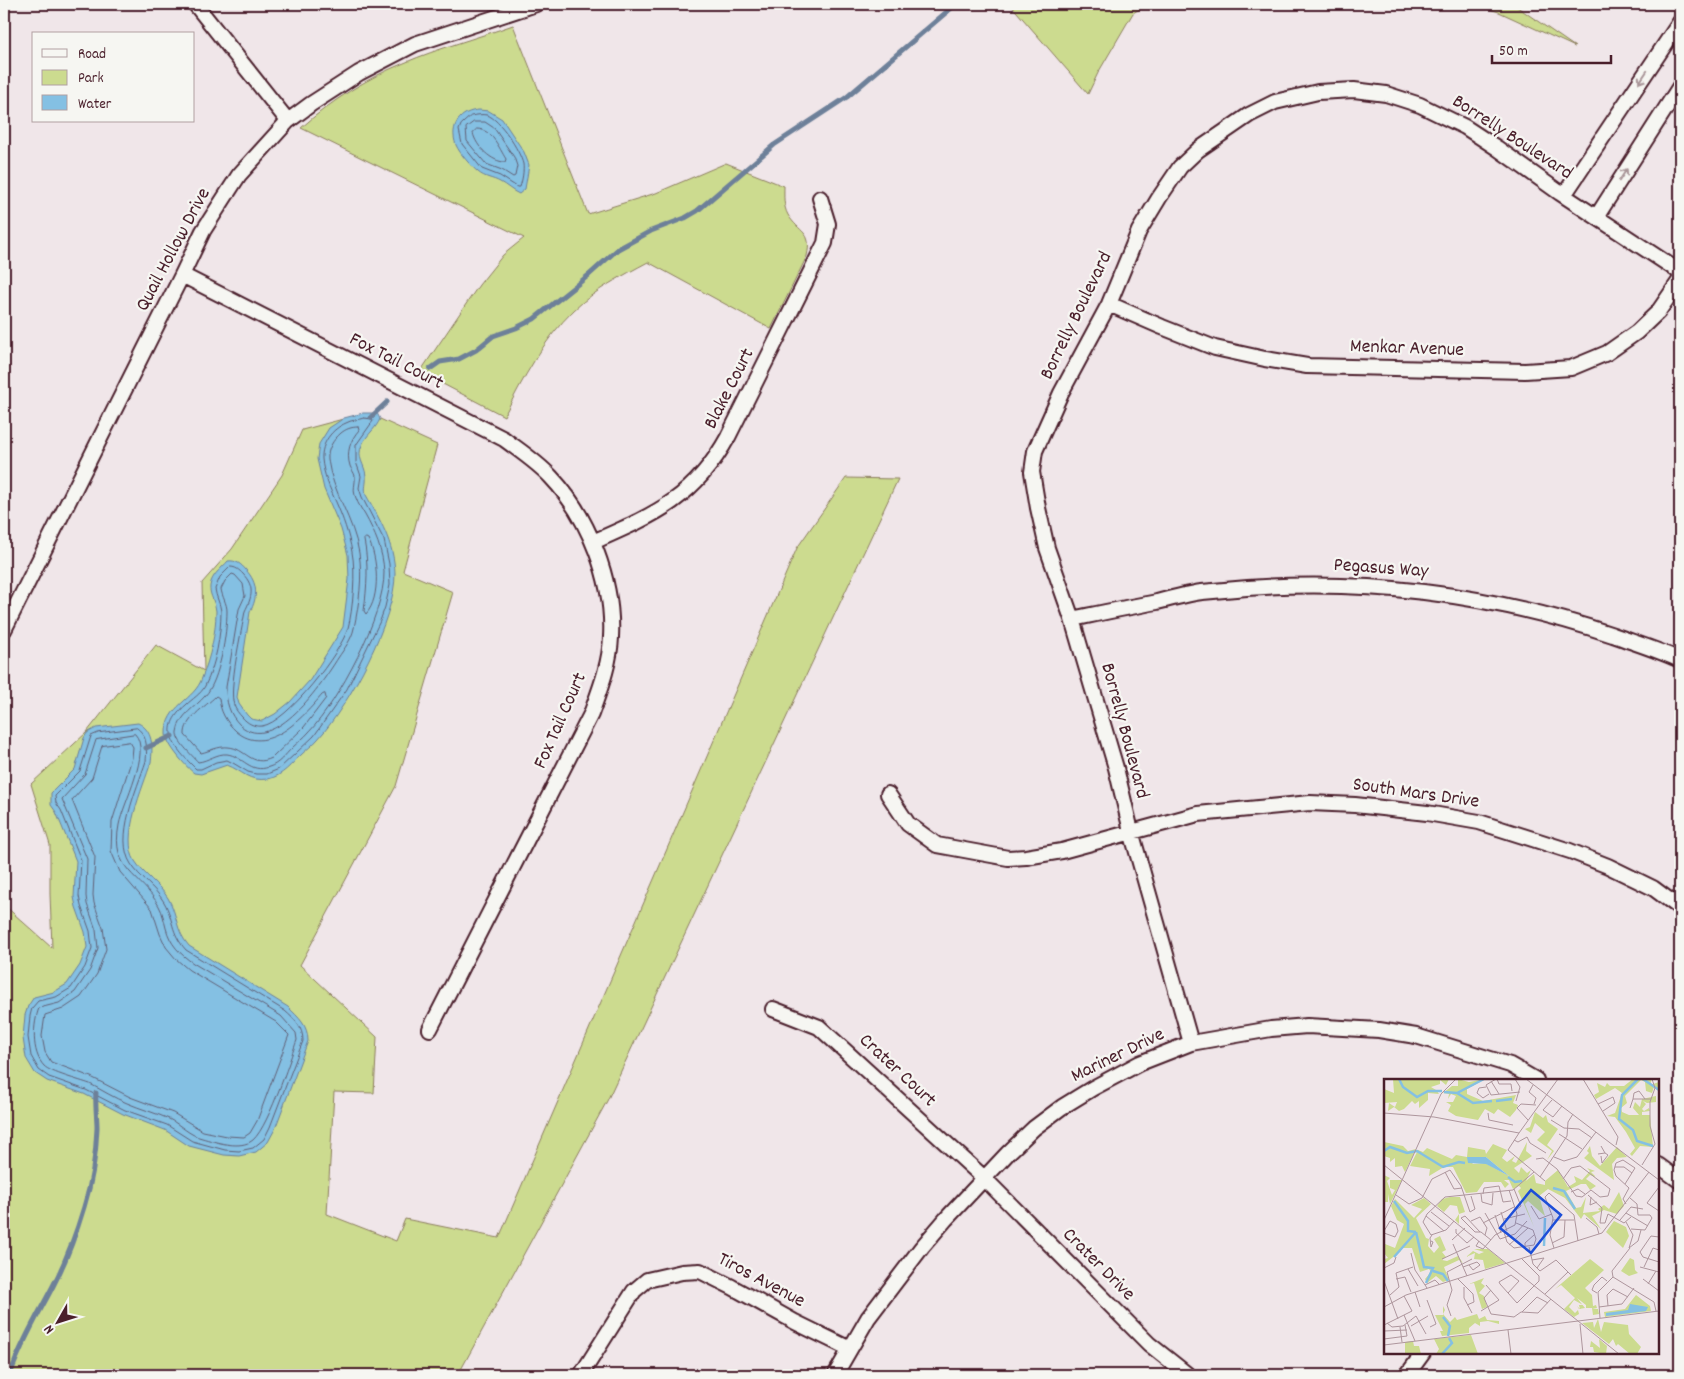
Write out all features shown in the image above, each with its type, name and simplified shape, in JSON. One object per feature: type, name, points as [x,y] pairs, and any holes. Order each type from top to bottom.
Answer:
[{"type":"street","points":[[195,4],[288,121]]},
{"type":"street","name":"Quail Hollow Drive","points":[[4,630],[203,231],[234,181],[253,158],[288,121],[359,73],[415,44],[536,4]]},
{"type":"street","points":[[1564,196],[1680,22]]},
{"type":"street","points":[[1597,216],[1680,86]]},
{"type":"street","name":"Borrelly Boulevard","points":[[1191,1043],[1130,831],[1116,768],[1072,619],[1047,548],[1032,472],[1035,451],[1060,393],[1109,304],[1139,231],[1159,198],[1180,167],[1198,150],[1249,115],[1275,102],[1318,92],[1354,90],[1386,94],[1420,105],[1465,127],[1564,196],[1680,272]]},
{"type":"street","name":"Blake Court","points":[[593,542],[662,510],[690,488],[718,455],[825,243],[828,224],[820,198]]},
{"type":"street","name":"Fox Tail Court","points":[[182,276],[504,439],[533,460],[552,478],[581,520],[593,542],[605,580],[611,616],[611,637],[608,657],[598,695],[430,1029]]},
{"type":"street","name":"Menkar Avenue","points":[[1109,304],[1215,348],[1265,360],[1307,366],[1525,371],[1571,368],[1607,353],[1637,332],[1658,312],[1680,280]]},
{"type":"street","name":"Pegasus Way","points":[[1072,619],[1201,592],[1306,585],[1370,587],[1439,594],[1518,607],[1583,625],[1666,653],[1680,660]]},
{"type":"street","name":"South Mars Drive","points":[[888,794],[908,824],[937,845],[1008,858],[1044,855],[1198,814],[1310,803],[1354,805],[1427,813],[1479,822],[1570,851],[1608,866],[1653,888],[1680,908]]},
{"type":"street","name":"Crater Court","points":[[773,1009],[819,1027],[984,1178]]},
{"type":"street","name":"Mariner Drive","points":[[835,1375],[878,1304],[922,1246],[984,1178],[1034,1128],[1062,1107],[1125,1070],[1191,1043],[1271,1029],[1298,1027],[1379,1030],[1416,1036],[1468,1050],[1510,1065],[1534,1079]]},
{"type":"street","points":[[1659,1166],[1680,1181]]},
{"type":"street","name":"Crater Drive","points":[[984,1178],[1149,1344],[1188,1375]]},
{"type":"street","name":"Tiros Avenue","points":[[581,1375],[634,1291],[647,1280],[682,1272],[700,1271],[732,1286],[795,1322],[850,1350]]},
{"type":"street","points":[[1407,1375],[1422,1354]]},
{"type":"green space","points":[[1010,4],[1148,4],[1133,13],[1088,94]]},
{"type":"green space","points":[[1473,4],[1513,4],[1575,47],[1499,12]]},
{"type":"green space","points":[[513,25],[588,214],[656,193],[726,163],[784,186],[786,212],[807,237],[808,248],[807,256],[771,329],[648,262],[609,284],[574,310],[534,360],[504,416],[420,372],[479,285],[503,255],[524,238],[301,128],[350,91],[390,69]]},
{"type":"green space","points":[[358,415],[380,419],[437,445],[403,571],[453,592],[396,786],[300,965],[377,1037],[374,1093],[334,1092],[327,1214],[396,1241],[405,1219],[499,1238],[797,548],[846,478],[898,479],[607,1101],[458,1375],[4,1375],[4,905],[52,948],[50,845],[31,784],[87,732],[156,645],[204,671],[202,583],[232,549],[282,475],[302,430]]},
{"type":"water","points":[[479,110],[489,111],[502,119],[524,152],[529,165],[525,189],[519,194],[500,182],[483,176],[466,160],[456,145],[454,132],[458,121],[466,113]]},
{"type":"water","points":[[363,413],[377,413],[380,419],[364,441],[360,450],[360,457],[366,476],[366,495],[389,542],[395,573],[388,613],[368,660],[330,724],[316,741],[282,772],[268,779],[261,780],[250,777],[227,765],[201,774],[194,773],[182,761],[169,743],[166,734],[167,724],[175,710],[198,686],[208,662],[216,620],[216,611],[210,586],[214,576],[228,561],[236,562],[244,568],[253,580],[256,590],[250,612],[237,697],[239,704],[251,719],[262,721],[275,714],[290,702],[310,680],[343,627],[349,579],[348,555],[341,529],[324,489],[317,459],[319,444],[329,428],[344,418]]},
{"type":"water","points":[[138,723],[149,734],[152,751],[151,762],[138,798],[131,826],[131,851],[135,861],[168,898],[174,910],[181,934],[189,946],[288,1007],[302,1022],[308,1035],[308,1041],[275,1129],[268,1142],[256,1152],[239,1156],[224,1155],[189,1146],[165,1130],[123,1114],[84,1094],[47,1081],[35,1073],[26,1058],[23,1038],[25,1015],[28,1006],[34,997],[54,992],[67,984],[80,965],[87,947],[85,932],[74,897],[76,861],[56,812],[51,805],[51,793],[75,769],[87,733],[96,728]]},
{"type":"waterway","points":[[430,369],[440,362],[459,359],[476,350],[493,336],[534,319],[618,249],[651,231],[685,218],[697,211],[774,145],[847,97],[956,4]]},
{"type":"waterway","points":[[371,417],[387,402]]},
{"type":"waterway","points":[[146,748],[172,736]]},
{"type":"waterway","points":[[10,1375],[24,1340],[62,1267],[84,1207],[96,1148],[96,1093]]}]
